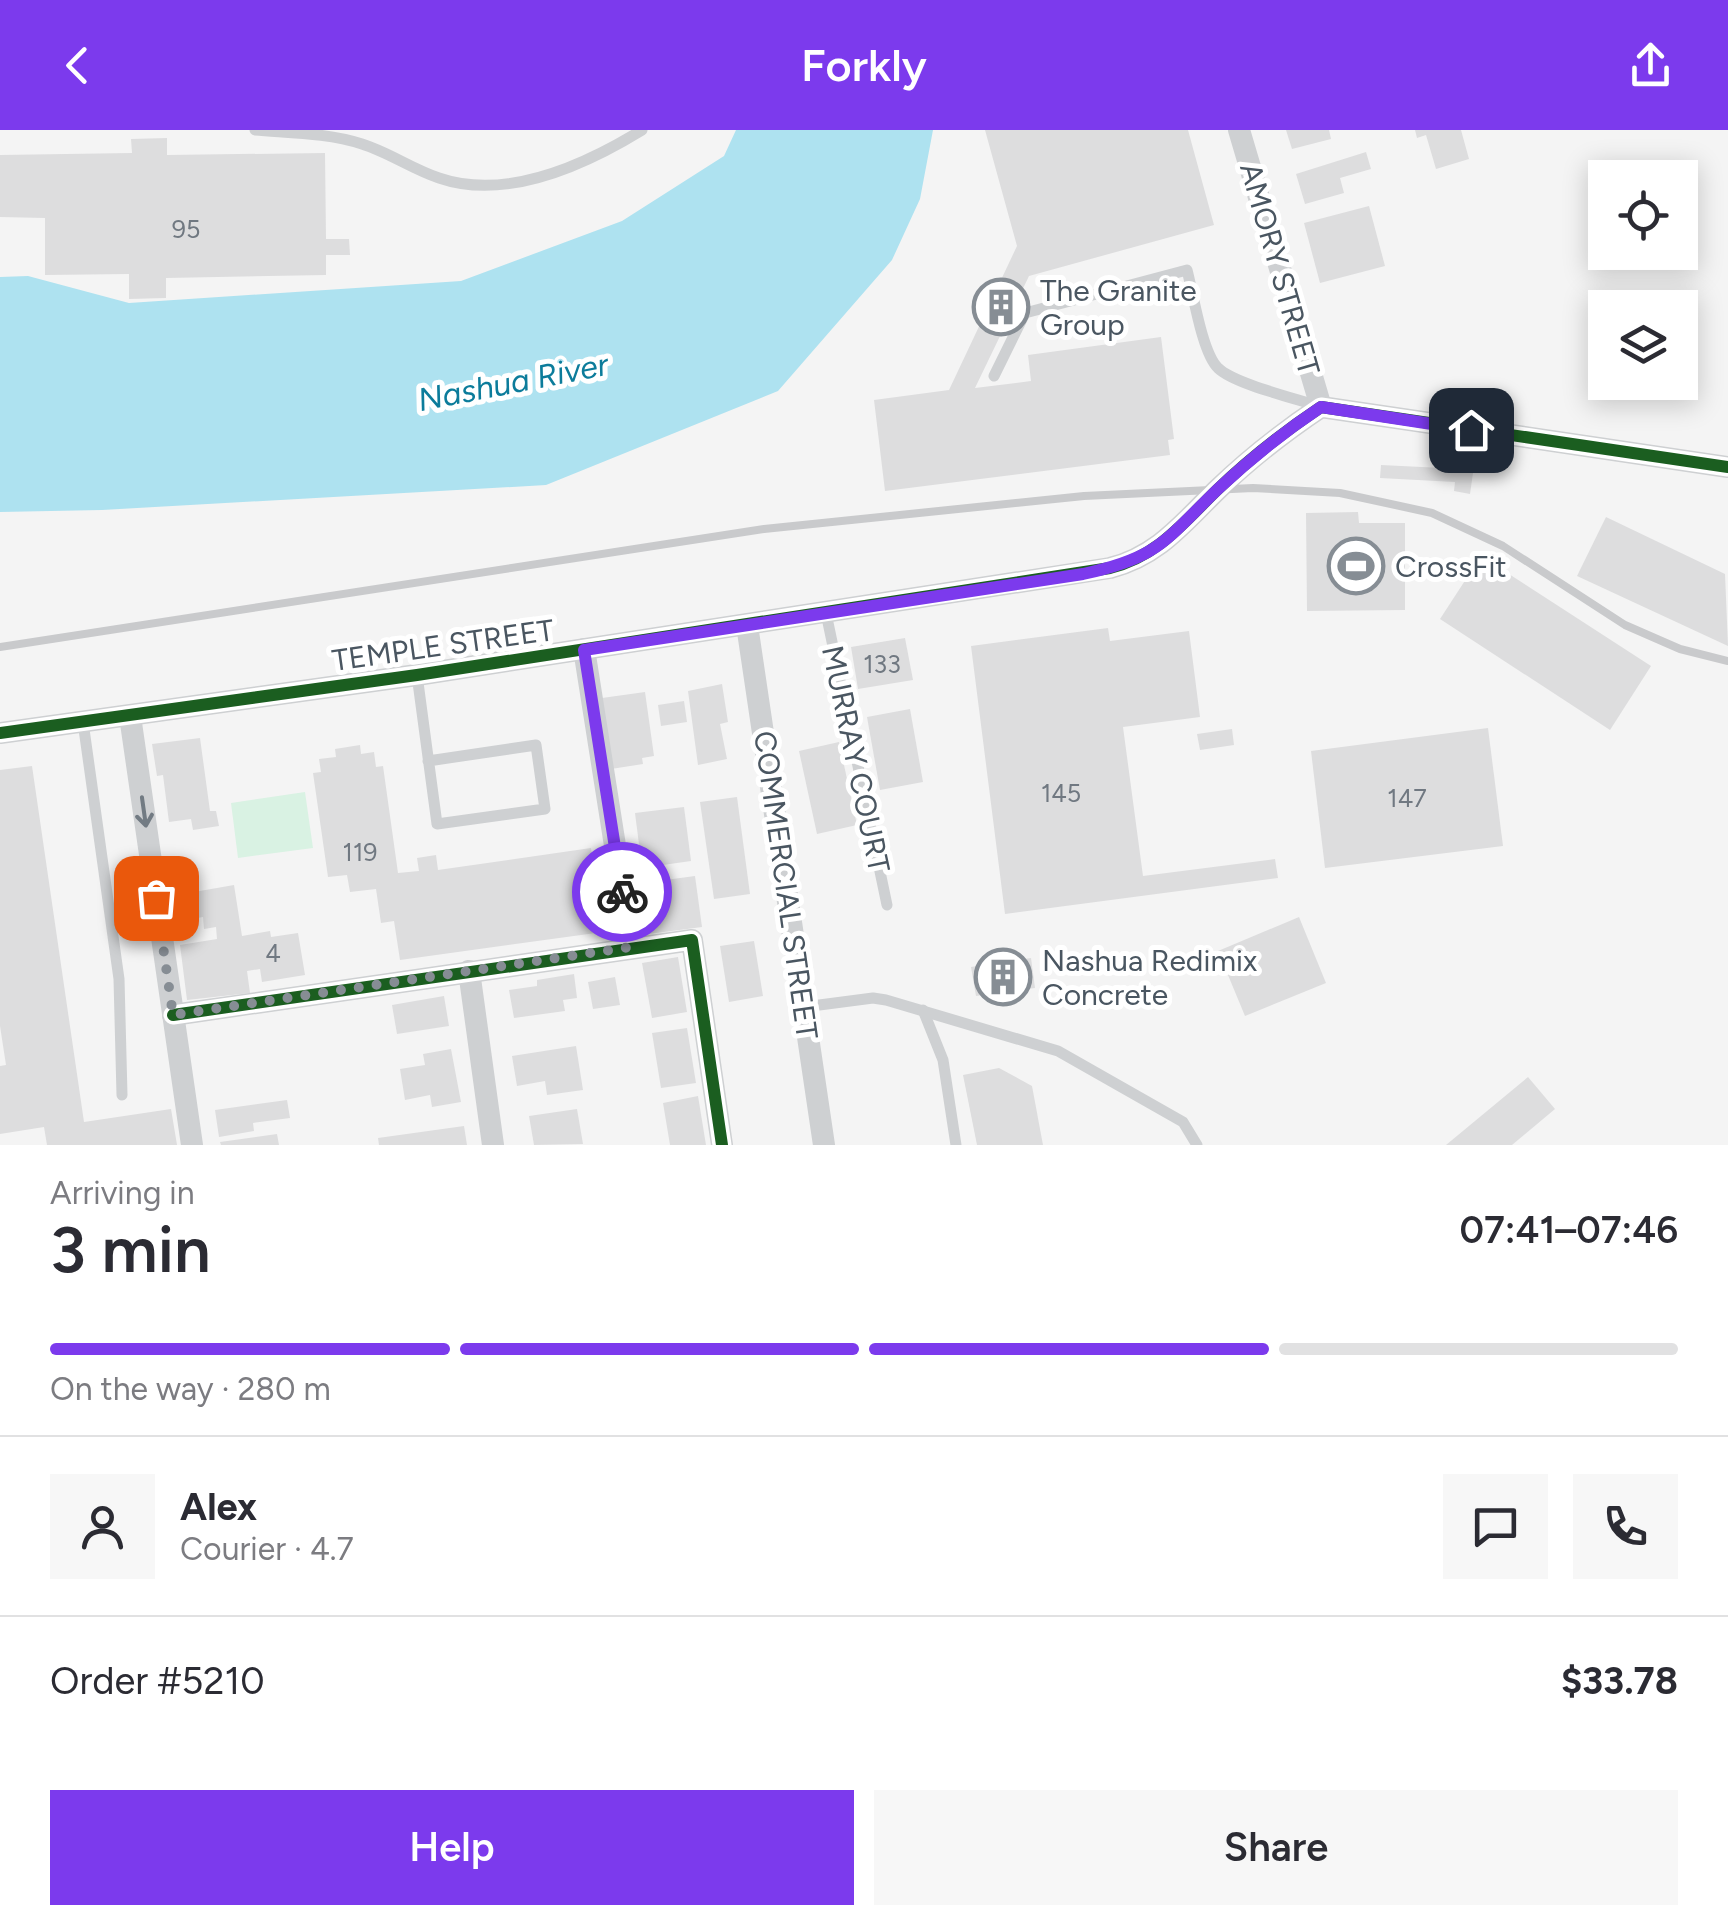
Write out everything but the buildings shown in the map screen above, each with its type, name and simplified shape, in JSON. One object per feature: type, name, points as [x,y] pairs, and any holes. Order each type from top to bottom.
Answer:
[{"type":"street","name":"AMORY STREET","points":[[1240,130],[1321,407]]},
{"type":"street","points":[[1321,407],[1728,467]]},
{"type":"street","name":"TEMPLE STREET","points":[[0,734],[584,650],[1083,574],[1128,563],[1162,546],[1218,488],[1321,407]]},
{"type":"street","name":"COMMERCIAL STREET","points":[[747,624],[824,1145]]},
{"type":"street","points":[[584,650],[631,947]]},
{"type":"street","points":[[130,716],[192,1145]]},
{"type":"street","points":[[173,1015],[692,940],[722,1145]]},
{"type":"street","points":[[469,971],[493,1145]]},
{"type":"lane","points":[[255,130],[362,144],[438,178],[476,188],[522,181],[574,164],[642,130]]},
{"type":"lane","points":[[994,376],[1025,313],[1187,270],[1210,354],[1218,368],[1234,378],[1321,407]]},
{"type":"lane","name":"MURRAY COURT","points":[[826,613],[887,905]]},
{"type":"lane","points":[[417,675],[428,761],[437,824],[545,808],[536,745],[428,761]]},
{"type":"lane","points":[[82,722],[120,979],[122,1095]]},
{"type":"lane","points":[[804,1007],[873,998],[1058,1050],[1183,1122],[1196,1145]]},
{"type":"lane","points":[[924,1010],[944,1060],[956,1145]]},
{"type":"green space","points":[[305,792],[313,848],[238,858],[231,803]]},
{"type":"water","name":"Nashua River","points":[[736,130],[933,130],[920,199],[892,260],[778,391],[546,485],[102,510],[0,512],[0,277],[28,276],[129,303],[461,281],[622,221],[724,156]]},
{"type":"railway","points":[[0,647],[764,529],[1084,496],[1253,488],[1340,493],[1432,513],[1503,546],[1625,625],[1680,649],[1728,661]]},
{"type":"cycle path","points":[[0,733],[417,675],[1110,568],[1156,547],[1254,457],[1321,407],[1728,467]]},
{"type":"cycle path","points":[[173,1015],[692,940],[722,1145]]},
{"type":"way so far","points":[[156,898],[173,1015],[631,947],[622,892]]},
{"type":"place","name":"The Granite Group","points":[[1001,307]]},
{"type":"place","name":"CrossFit","points":[[1356,566]]},
{"type":"place","name":"Nashua Redimix Concrete","points":[[1003,977]]},
{"type":"route","points":[[622,892],[584,650],[1083,574],[1128,563],[1162,546],[1218,488],[1321,407],[1471,430]]}]
